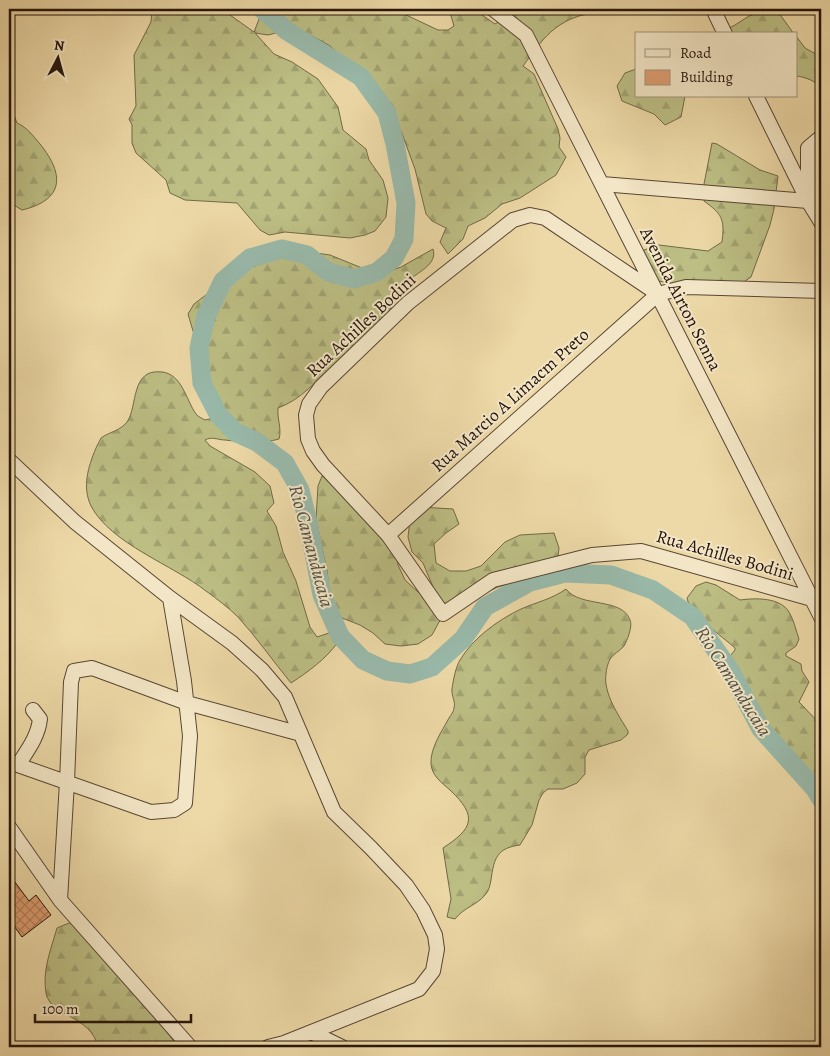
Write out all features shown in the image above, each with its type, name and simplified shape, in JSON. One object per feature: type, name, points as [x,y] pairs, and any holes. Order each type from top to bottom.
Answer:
[{"type":"street","name":"Avenida Airton Senna","points":[[493,9],[526,35],[821,617]]},
{"type":"street","points":[[713,9],[724,32]]},
{"type":"street","points":[[757,98],[808,201],[821,222]]},
{"type":"street","points":[[808,201],[808,148],[821,137]]},
{"type":"street","points":[[602,184],[808,201]]},
{"type":"street","name":"Rua Achilles Bodini","points":[[658,294],[545,218],[530,215],[513,220],[408,303],[321,387],[309,404],[306,415],[308,439],[313,451],[323,465],[388,535],[442,614],[494,580],[592,555],[641,551],[812,599]]},
{"type":"street","points":[[658,294],[686,287],[821,291]]},
{"type":"street","name":"Rua Marcio A Limacm Preto","points":[[388,535],[658,294]]},
{"type":"street","points":[[9,460],[75,522],[170,598],[232,643],[262,670],[285,697],[334,812],[406,885],[423,910],[435,935],[437,949],[433,971],[419,989],[268,1047]]},
{"type":"street","points":[[33,710],[40,719],[39,727],[34,740],[13,763],[151,812],[174,810],[185,803],[190,736],[184,681],[170,598]]},
{"type":"street","points":[[60,900],[71,682],[74,671],[92,668],[186,704],[301,734]]},
{"type":"street","points":[[9,827],[60,900],[190,1047]]},
{"type":"street","points":[[311,1032],[342,1047]]},
{"type":"green space","points":[[152,9],[229,9],[230,15],[254,32],[263,9],[384,9],[404,14],[438,30],[448,30],[454,26],[449,9],[476,11],[495,24],[522,9],[610,9],[579,16],[561,24],[547,36],[523,66],[534,74],[558,129],[559,147],[566,157],[556,175],[520,198],[502,204],[485,218],[468,226],[463,239],[448,254],[440,242],[446,228],[432,221],[426,214],[415,169],[401,131],[391,111],[371,84],[330,46],[305,32],[287,30],[268,35],[255,33],[274,54],[292,62],[318,79],[338,107],[343,130],[366,149],[369,160],[383,180],[388,198],[386,217],[375,231],[350,238],[285,232],[269,235],[260,230],[237,203],[185,200],[170,193],[166,180],[136,153],[132,143],[132,125],[129,119],[136,106],[134,55],[151,22]]},
{"type":"green space","points":[[769,9],[776,9],[793,32],[721,32],[749,16]]},
{"type":"green space","points":[[798,39],[805,48],[821,57],[821,89],[817,84],[798,76]]},
{"type":"green space","points":[[635,69],[635,98],[685,98],[681,117],[665,125],[654,114],[622,101],[617,86],[625,73]]},
{"type":"green space","points":[[9,102],[17,123],[27,130],[48,155],[54,166],[56,176],[56,185],[53,193],[46,200],[36,206],[22,210],[9,202]]},
{"type":"green space","points":[[712,143],[717,144],[760,170],[778,176],[770,225],[751,277],[738,286],[671,284],[655,280],[642,268],[644,250],[659,245],[708,251],[722,242],[723,228],[721,218],[704,201],[704,184]]},
{"type":"green space","points":[[821,153],[821,223],[812,201],[812,182]]},
{"type":"green space","points":[[433,249],[434,255],[430,264],[404,285],[383,319],[308,389],[294,400],[278,408],[279,439],[259,442],[213,438],[205,440],[210,446],[255,472],[270,486],[274,503],[267,511],[276,526],[283,552],[296,581],[310,627],[317,637],[329,633],[338,638],[338,642],[322,660],[291,683],[252,633],[231,610],[192,581],[127,543],[100,519],[88,499],[87,477],[91,462],[101,438],[127,422],[140,382],[152,372],[162,372],[174,377],[183,388],[197,415],[205,420],[213,418],[214,402],[188,314],[194,304],[235,273],[278,258],[309,252],[330,255],[367,270],[384,273],[401,267]]},
{"type":"green space","points":[[322,476],[343,489],[396,548],[398,565],[405,580],[418,592],[436,594],[423,563],[412,552],[408,537],[410,520],[420,507],[453,509],[459,524],[434,544],[436,563],[450,571],[466,571],[481,566],[505,542],[520,535],[554,533],[559,548],[557,565],[545,576],[528,578],[498,587],[452,608],[439,622],[432,635],[418,644],[401,646],[385,644],[360,625],[342,618],[331,605],[327,571],[316,519],[318,486]]},
{"type":"green space","points":[[706,582],[716,585],[740,600],[760,599],[773,601],[785,607],[791,615],[799,639],[796,646],[786,653],[786,656],[801,664],[802,671],[809,682],[799,702],[821,725],[821,803],[814,793],[779,762],[770,748],[753,712],[736,684],[730,656],[735,648],[707,625],[689,605],[687,598],[696,586]]},
{"type":"green space","points":[[566,589],[572,595],[581,599],[619,608],[626,613],[630,620],[627,641],[610,659],[606,671],[609,696],[628,734],[621,740],[589,750],[585,757],[585,774],[577,783],[563,789],[548,789],[543,793],[539,800],[532,825],[520,845],[506,849],[495,860],[490,886],[486,893],[455,919],[447,917],[451,899],[443,848],[466,828],[468,815],[459,799],[435,776],[431,758],[437,740],[454,709],[452,689],[457,666],[472,644],[495,624],[521,609],[550,598]]},
{"type":"green space","points":[[74,921],[159,1016],[167,1032],[178,1047],[98,1047],[94,1036],[87,1028],[49,1001],[46,993],[45,977],[57,928]]},
{"type":"building","points":[[9,874],[29,901],[36,895],[51,915],[22,937],[9,919],[9,915],[15,911],[9,903]]},
{"type":"waterway","name":"Rio Camanducaia","points":[[262,9],[287,31],[361,77],[387,113],[406,203],[404,239],[394,258],[377,272],[354,279],[328,272],[307,255],[282,249],[250,258],[223,281],[206,316],[199,348],[202,383],[218,414],[235,432],[257,442],[285,463],[300,490],[322,595],[340,636],[363,660],[387,671],[410,674],[432,667],[463,639],[485,607],[530,582],[565,573],[611,575],[653,590],[693,617],[731,672],[761,729],[815,789],[821,799]]}]
